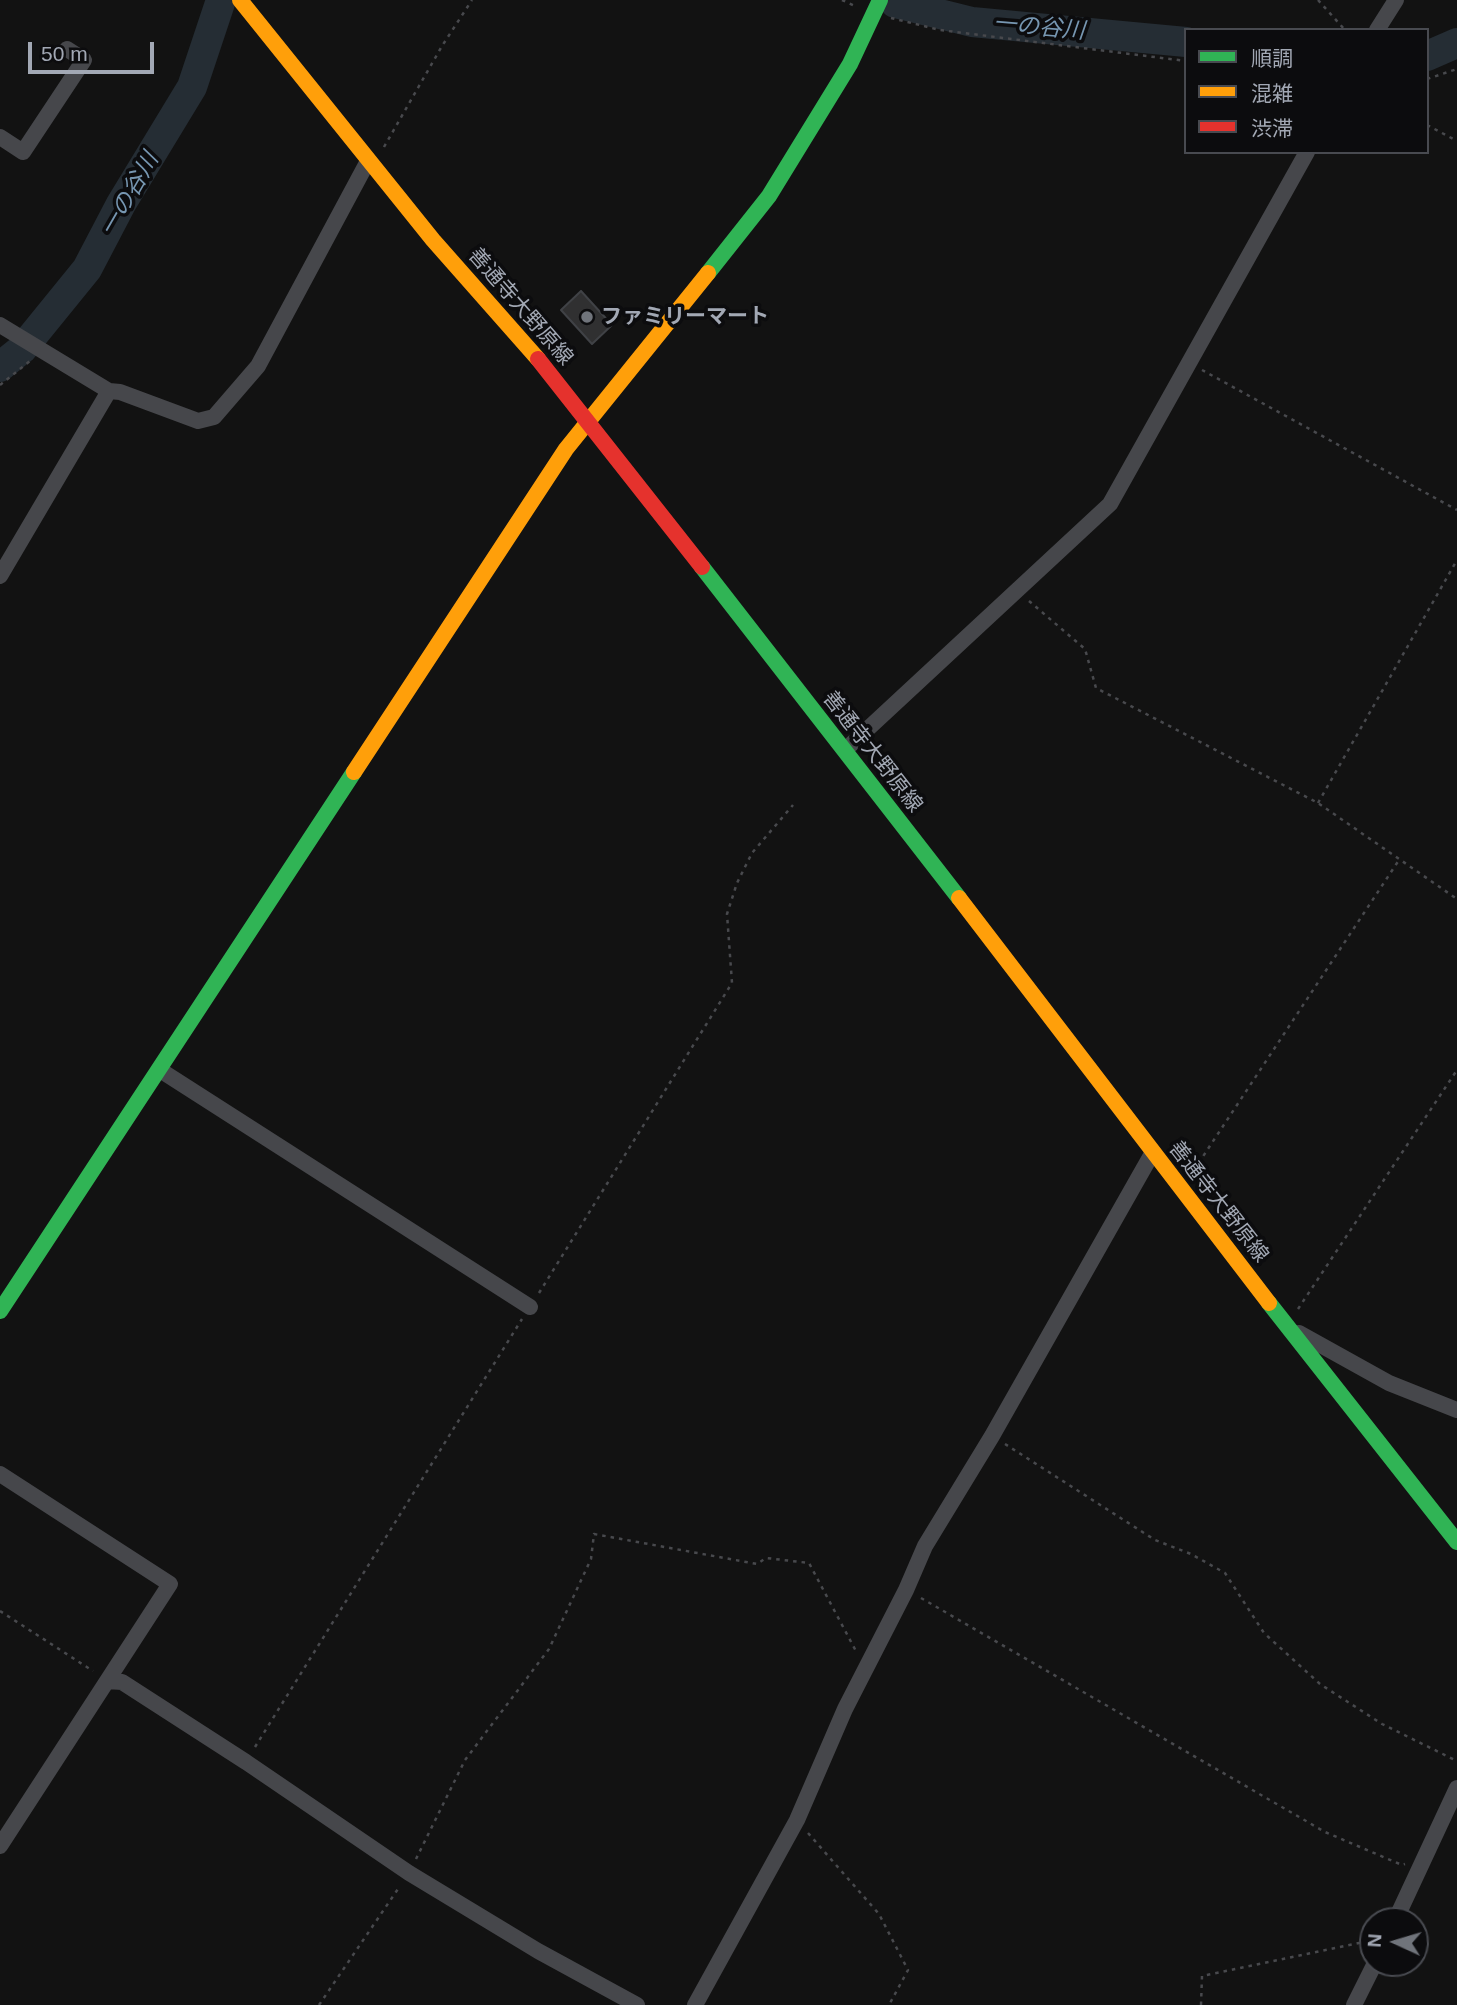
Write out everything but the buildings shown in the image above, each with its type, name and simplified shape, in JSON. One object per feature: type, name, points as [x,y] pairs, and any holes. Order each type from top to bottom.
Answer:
[{"type":"main road","name":"善通寺大野原線","points":[[240,0],[368,162],[433,240],[511,326],[587,421],[845,750],[1287,1326],[1457,1542]]},
{"type":"main road","points":[[0,1311],[6,1289],[160,1070],[587,421],[769,196],[850,64],[877,7]]},
{"type":"street","points":[[1378,28],[1396,0]]},
{"type":"street","points":[[0,137],[23,152],[84,60],[67,49]]},
{"type":"street","points":[[845,750],[972,629],[1110,504],[1306,154]]},
{"type":"street","points":[[0,325],[109,391],[120,392],[198,421],[214,417],[258,366],[368,162]]},
{"type":"street","points":[[0,576],[109,391]]},
{"type":"street","points":[[160,1070],[530,1307]]},
{"type":"street","points":[[695,2005],[797,1820],[865,1669],[906,1590],[925,1546],[992,1436],[1153,1152]]},
{"type":"street","points":[[1287,1326],[1389,1383],[1457,1410]]},
{"type":"street","points":[[0,1474],[170,1584],[0,1846]]},
{"type":"street","points":[[107,1681],[122,1682],[246,1762],[409,1873],[538,1951],[637,2005]]},
{"type":"street","points":[[1401,1907],[1457,1788]]},
{"type":"street","points":[[1354,2005],[1367,1977]]},
{"type":"path","points":[[368,162],[382,150],[472,0]]},
{"type":"path","points":[[842,0],[877,7],[940,30],[1184,61]]},
{"type":"path","points":[[1318,0],[1343,28]]},
{"type":"path","points":[[1429,78],[1457,69]]},
{"type":"path","points":[[1429,126],[1457,141]]},
{"type":"path","points":[[0,385],[34,346]]},
{"type":"path","points":[[1189,363],[1457,510]]},
{"type":"path","points":[[1318,803],[1457,560]]},
{"type":"path","points":[[1017,591],[1085,649],[1096,688],[1318,803],[1457,899]]},
{"type":"path","points":[[246,1762],[732,983],[727,914],[737,883],[752,853],[793,805]]},
{"type":"path","points":[[1182,1188],[1399,860]]},
{"type":"path","points":[[1287,1326],[1457,1070]]},
{"type":"path","points":[[992,1436],[1155,1540],[1191,1554],[1225,1573],[1264,1633],[1320,1684],[1382,1724],[1457,1761]]},
{"type":"path","points":[[319,2005],[409,1873],[465,1760],[549,1649],[591,1559],[594,1534],[757,1564],[766,1558],[809,1563],[865,1669]]},
{"type":"path","points":[[906,1590],[1325,1832],[1402,1865],[1423,1857]]},
{"type":"path","points":[[0,1611],[107,1681]]},
{"type":"path","points":[[797,1820],[879,1914],[908,1970],[889,2005]]},
{"type":"path","points":[[1201,2005],[1202,1976],[1359,1943]]},
{"type":"waterway","name":"一の谷川","points":[[0,367],[22,349],[87,269],[121,204],[192,87],[221,0]]},
{"type":"waterway","name":"一の谷川","points":[[895,3],[972,22],[1184,42]]},
{"type":"waterway","name":"一の谷川","points":[[1429,55],[1457,43]]},
{"type":"traffic: fast","points":[[708,273],[769,196],[850,64],[880,0]]},
{"type":"traffic: fast","points":[[702,567],[959,898]]},
{"type":"traffic: fast","points":[[0,1311],[354,772]]},
{"type":"traffic: fast","points":[[1269,1303],[1457,1542]]},
{"type":"traffic: slow","points":[[240,0],[433,240],[538,359]]},
{"type":"traffic: slow","points":[[354,772],[566,449],[708,273]]},
{"type":"traffic: slow","points":[[959,898],[1269,1303]]},
{"type":"traffic: jam","points":[[538,359],[702,567]]},
{"type":"place","name":"ファミリーマート","points":[[587,317]]}]
